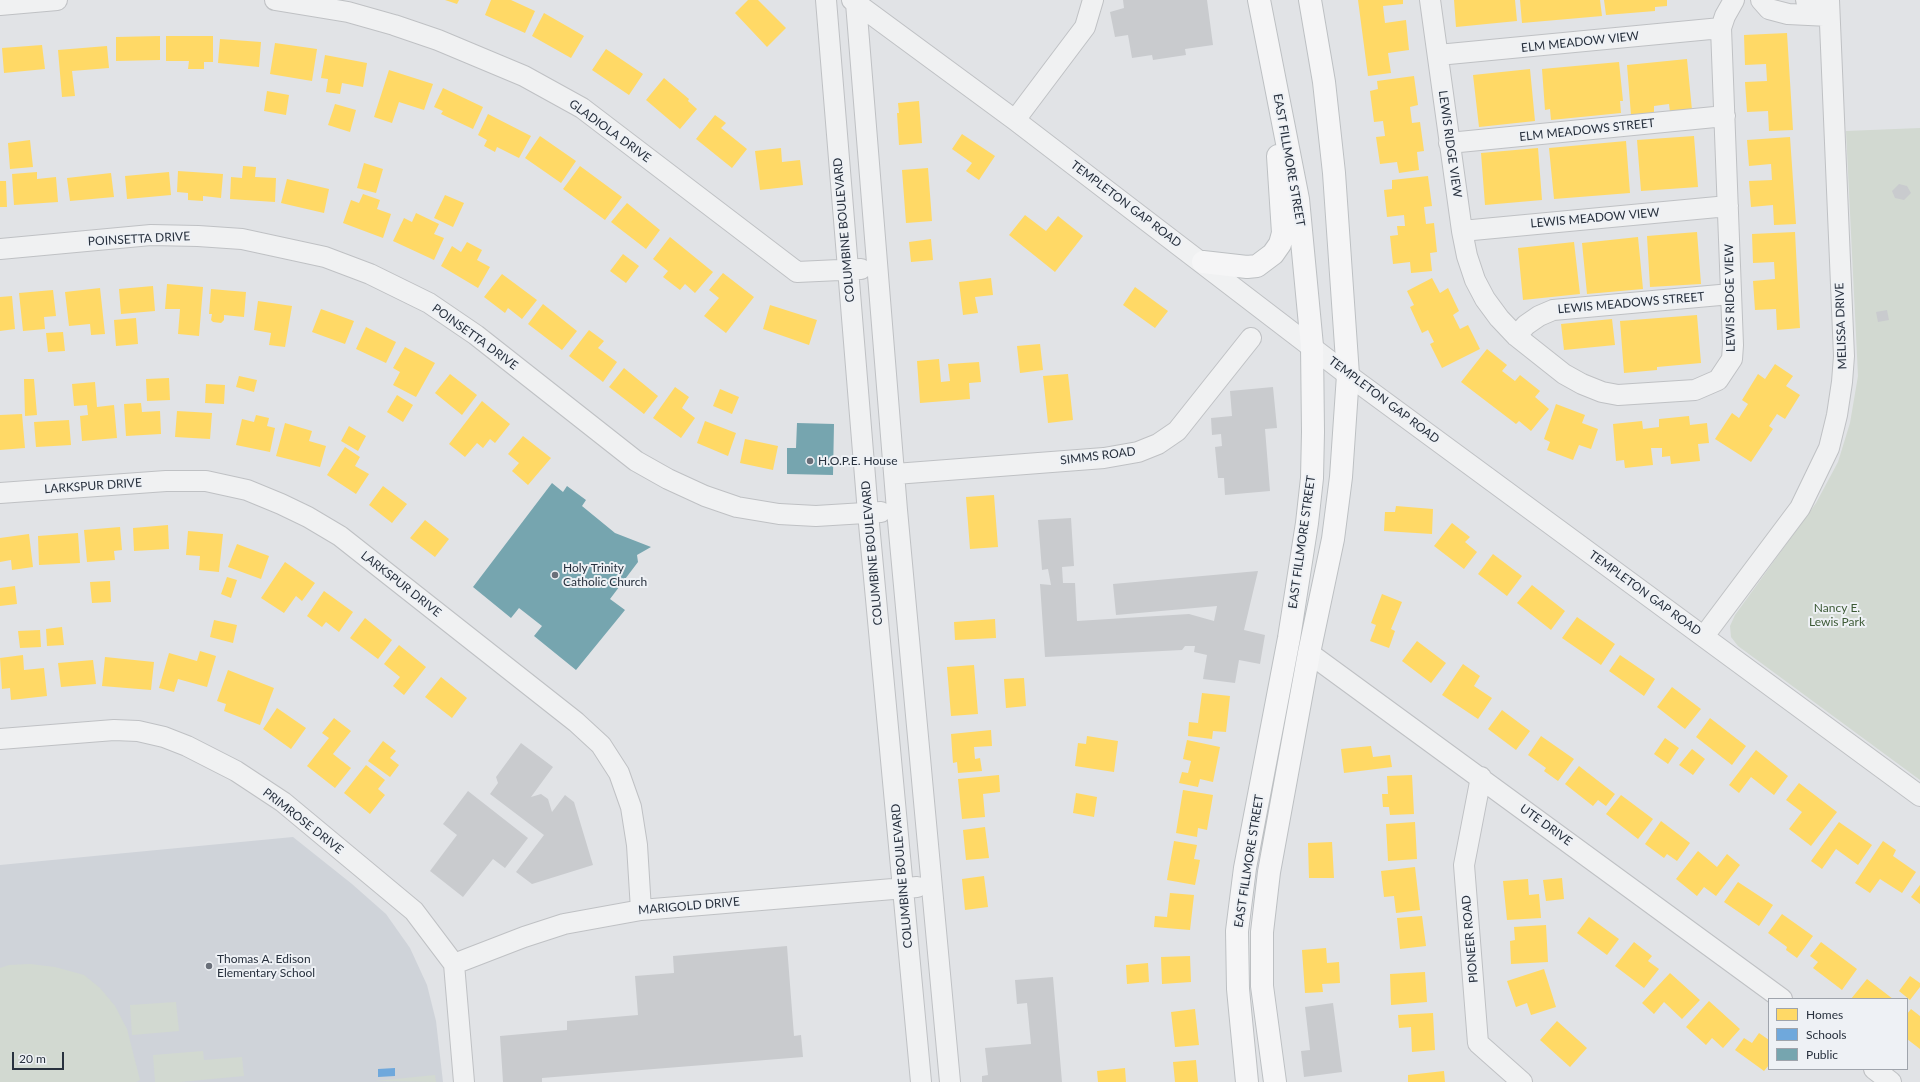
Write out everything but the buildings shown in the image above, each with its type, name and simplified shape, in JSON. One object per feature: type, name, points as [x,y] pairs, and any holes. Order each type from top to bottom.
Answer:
[{"type":"main road","name":"EAST FILLMORE STREET","points":[[1247,1082],[1238,989],[1237,931],[1245,868],[1289,638],[1307,523],[1312,478],[1312,346],[1298,199],[1259,0]]},
{"type":"main road","name":"EAST FILLMORE STREET","points":[[1275,1082],[1262,986],[1262,932],[1269,872],[1333,539],[1341,477],[1348,374],[1334,172],[1324,82],[1310,0]]},
{"type":"main road","points":[[1203,262],[1236,267],[1257,266],[1274,254],[1280,244],[1283,233],[1283,217],[1278,167],[1280,107]]},
{"type":"street","points":[[0,5],[57,0]]},
{"type":"street","name":"GLADIOLA DRIVE","points":[[276,0],[348,12],[394,25],[438,40],[524,76],[582,108],[797,272],[802,273],[877,268]]},
{"type":"street","name":"COLUMBINE BOULEVARD","points":[[826,0],[868,513],[921,1082]]},
{"type":"street","points":[[1015,120],[1085,27],[1093,0]]},
{"type":"street","name":"LEWIS RIDGE VIEW","points":[[1430,0],[1462,231],[1467,256],[1475,280],[1485,299],[1499,318],[1516,336],[1564,374],[1582,384],[1602,392],[1618,395],[1695,390],[1718,380],[1732,360],[1733,345],[1722,28],[1725,16],[1734,0]]},
{"type":"street","points":[[1761,0],[1769,9],[1788,14],[1829,6]]},
{"type":"street","points":[[1806,0],[1829,6]]},
{"type":"street","points":[[854,2],[897,510],[950,1082]]},
{"type":"street","name":"TEMPLETON GAP ROAD","points":[[854,2],[1015,120],[1348,374],[1920,796]]},
{"type":"street","name":"MELISSA DRIVE","points":[[1704,636],[1800,508],[1829,448],[1837,415],[1844,356],[1829,6]]},
{"type":"street","name":"ELM MEADOW VIEW","points":[[1438,56],[1722,28]]},
{"type":"street","name":"ELM MEADOWS STREET","points":[[1449,143],[1725,116]]},
{"type":"street","name":"LEWIS MEADOW VIEW","points":[[1462,231],[1728,206]]},
{"type":"street","name":"POINSETTA DRIVE","points":[[0,249],[151,235],[198,236],[242,239],[325,257],[383,280],[435,307],[476,335],[636,461],[668,479],[705,496],[737,507],[767,512],[816,516],[897,510]]},
{"type":"street","name":"LEWIS MEADOWS STREET","points":[[1516,336],[1526,325],[1553,310],[1731,294]]},
{"type":"street","name":"SIMMS ROAD","points":[[895,474],[1104,458],[1138,452],[1158,444],[1177,431],[1251,338]]},
{"type":"street","name":"LARKSPUR DRIVE","points":[[0,493],[166,481],[206,481],[248,490],[308,517],[340,536],[576,722],[601,745],[619,773],[631,807],[637,845],[641,910]]},
{"type":"street","name":"UTE DRIVE","points":[[1310,653],[1781,998]]},
{"type":"street","name":"PRIMROSE DRIVE","points":[[0,739],[114,730],[138,731],[164,737],[187,746],[236,771],[283,802],[414,912],[454,964]]},
{"type":"street","name":"PIONEER ROAD","points":[[1481,777],[1464,865],[1478,1043],[1522,1082]]},
{"type":"street","name":"MARIGOLD DRIVE","points":[[454,964],[524,937],[564,924],[641,910],[931,885]]},
{"type":"street","points":[[454,964],[464,1082]]},
{"type":"street","points":[[1875,1070],[1891,1082]]},
{"type":"shaded area","name":"Thomas A. Edison Elementary School","points":[[293,837],[352,884],[386,914],[410,948],[427,985],[436,1021],[443,1082],[0,1082],[0,865]]},
{"type":"green space","name":"Nancy E. Lewis Park","points":[[1920,128],[1920,780],[1738,646],[1731,637],[1730,626],[1735,615],[1816,503],[1838,462],[1850,423],[1858,376],[1846,131]]},
{"type":"green space","points":[[30,964],[55,967],[84,975],[100,988],[115,1006],[127,1029],[140,1080],[136,1082],[0,1082],[0,968],[9,965]]},
{"type":"green space","points":[[176,1002],[179,1031],[132,1035],[130,1005]]},
{"type":"green space","points":[[203,1051],[204,1060],[242,1057],[244,1076],[180,1082],[155,1082],[153,1055]]},
{"type":"green space","points":[[435,1075],[436,1082],[375,1081]]},
{"type":"place","name":"H.O.P.E. House","points":[[810,461]]},
{"type":"place","name":"Holy Trinity Catholic Church","points":[[555,575]]},
{"type":"place","name":"Thomas A. Edison Elementary School","points":[[209,966]]}]
